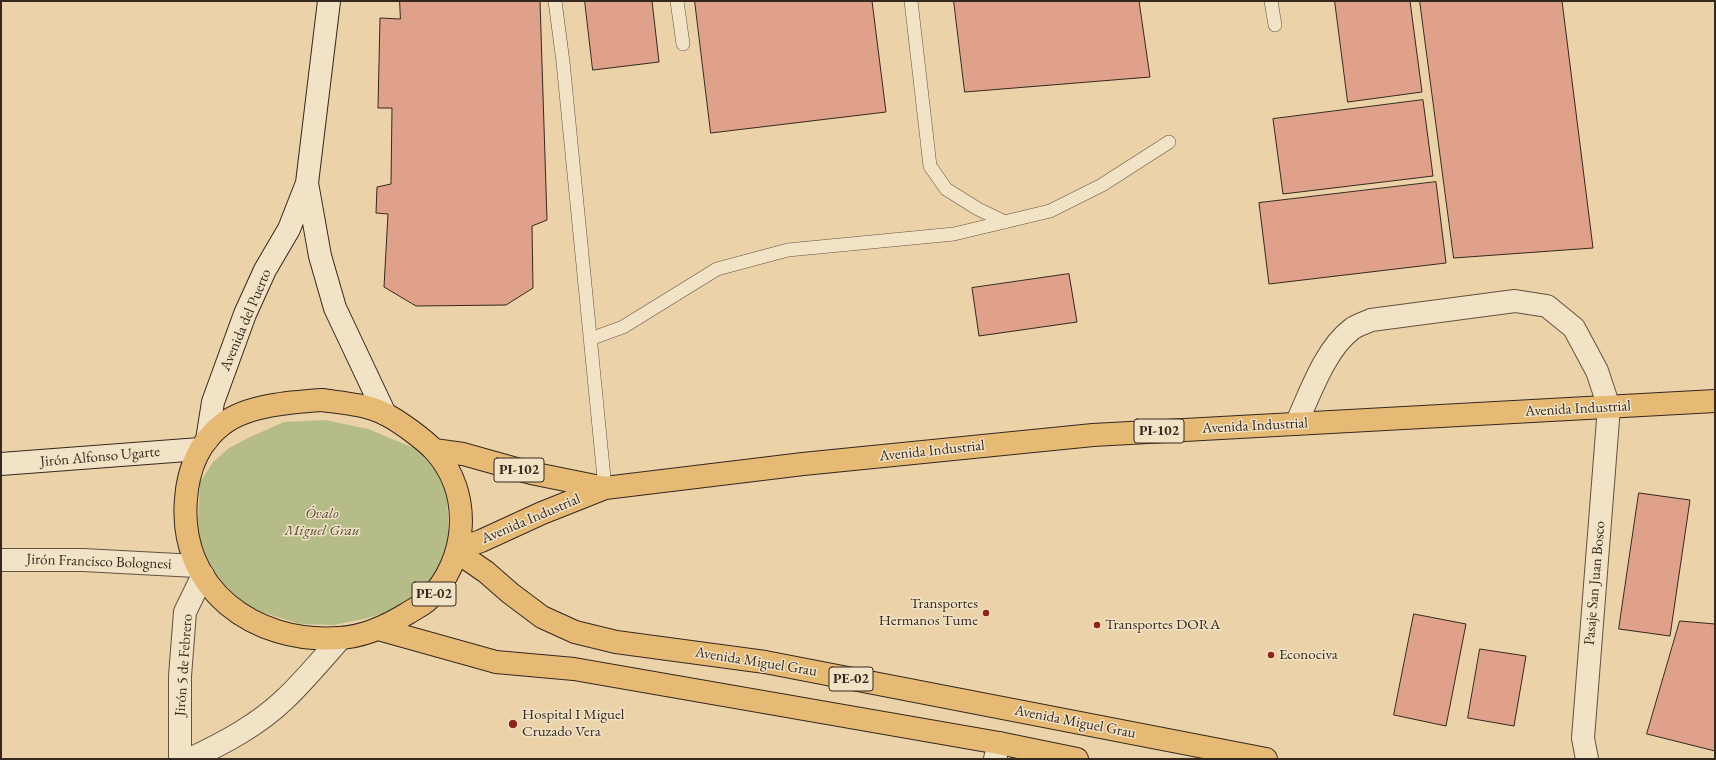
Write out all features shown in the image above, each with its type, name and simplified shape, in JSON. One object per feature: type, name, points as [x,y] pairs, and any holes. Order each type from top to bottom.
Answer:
[{"type":"main road","name":"PE-02","points":[[322,400],[358,404],[385,414],[405,427],[434,450],[448,470],[458,497],[461,515],[458,550],[452,567],[440,586],[426,602],[378,629],[341,638],[308,639],[279,633],[236,612],[219,597],[199,570],[188,544],[184,513],[187,485],[193,465],[203,444],[223,423],[239,415],[284,403],[322,400]]},
{"type":"main road","name":"Avenida Industrial","points":[[458,550],[542,513],[605,488],[803,464],[1093,435],[1715,401]]},
{"type":"main road","name":"Avenida Industrial","points":[[434,450],[463,454],[531,473],[605,488]]},
{"type":"main road","name":"Avenida Miguel Grau","points":[[458,550],[542,617],[575,632],[616,642],[765,662],[1266,759]]},
{"type":"main road","name":"PE-02","points":[[378,629],[496,662],[574,669],[997,751],[1077,759]]},
{"type":"street","name":"Avenida del Puerto","points":[[203,444],[212,402],[245,314],[265,270],[289,229],[308,183],[329,1]]},
{"type":"street","name":"Avenida del Puerto","points":[[308,183],[320,256],[335,308],[385,414]]},
{"type":"street","points":[[1296,424],[1320,372],[1339,341],[1353,328],[1371,320],[1515,301],[1547,306],[1574,328],[1597,371],[1609,407]]},
{"type":"street","name":"Pasaje San Juan Bosco","points":[[1587,759],[1583,738],[1609,407]]},
{"type":"street","name":"Jirón Alfonso Ugarte","points":[[1,464],[203,444]]},
{"type":"street","name":"Jirón Francisco Bolognesi","points":[[1,560],[83,560],[199,570]]},
{"type":"street","name":"Jirón 5 de Febrero","points":[[180,759],[180,676],[185,612],[199,570]]},
{"type":"street","points":[[190,759],[250,728],[279,704],[341,638]]},
{"type":"lane","points":[[555,1],[563,62],[605,488]]},
{"type":"lane","points":[[677,1],[683,44]]},
{"type":"lane","points":[[911,1],[930,166],[946,189],[978,209],[1005,222]]},
{"type":"lane","points":[[1271,1],[1275,25]]},
{"type":"lane","points":[[590,339],[623,327],[717,269],[788,250],[954,234],[1050,211],[1102,185],[1169,142]]},
{"type":"green space","name":"Óvalo Miguel Grau","points":[[325,420],[368,429],[419,450],[435,467],[447,494],[449,542],[434,581],[415,597],[393,610],[368,618],[334,625],[300,624],[252,609],[219,581],[200,546],[198,523],[200,482],[213,462],[229,448],[248,438],[284,422]]},
{"type":"building","points":[[400,1],[540,1],[547,220],[532,226],[533,288],[506,305],[416,306],[384,287],[388,214],[376,213],[377,187],[391,184],[392,108],[378,108],[380,18],[400,19]]},
{"type":"building","points":[[585,1],[652,1],[659,62],[593,70]]},
{"type":"building","points":[[695,1],[872,1],[886,112],[711,133]]},
{"type":"building","points":[[954,1],[1139,1],[1150,77],[965,92]]},
{"type":"building","points":[[1335,1],[1410,1],[1422,92],[1348,102]]},
{"type":"building","points":[[1420,1],[1562,1],[1593,248],[1454,258]]},
{"type":"building","points":[[1423,100],[1433,176],[1283,194],[1273,119]]},
{"type":"building","points":[[1436,182],[1446,263],[1269,284],[1259,203]]},
{"type":"building","points":[[1069,274],[1077,322],[979,336],[972,288]]},
{"type":"building","points":[[1639,493],[1690,500],[1670,636],[1619,629]]},
{"type":"building","points":[[1414,614],[1466,624],[1446,726],[1394,715]]},
{"type":"building","points":[[1680,621],[1715,624],[1715,751],[1647,734]]},
{"type":"building","points":[[1480,649],[1526,656],[1514,726],[1468,718]]},
{"type":"place","name":"Transportes Hermanos Tume","points":[[986,613]]},
{"type":"place","name":"Transportes DORA","points":[[1097,625]]},
{"type":"place","name":"Econociva","points":[[1271,655]]},
{"type":"place","name":"Hospital I Miguel Cruzado Vera","points":[[513,724]]}]
